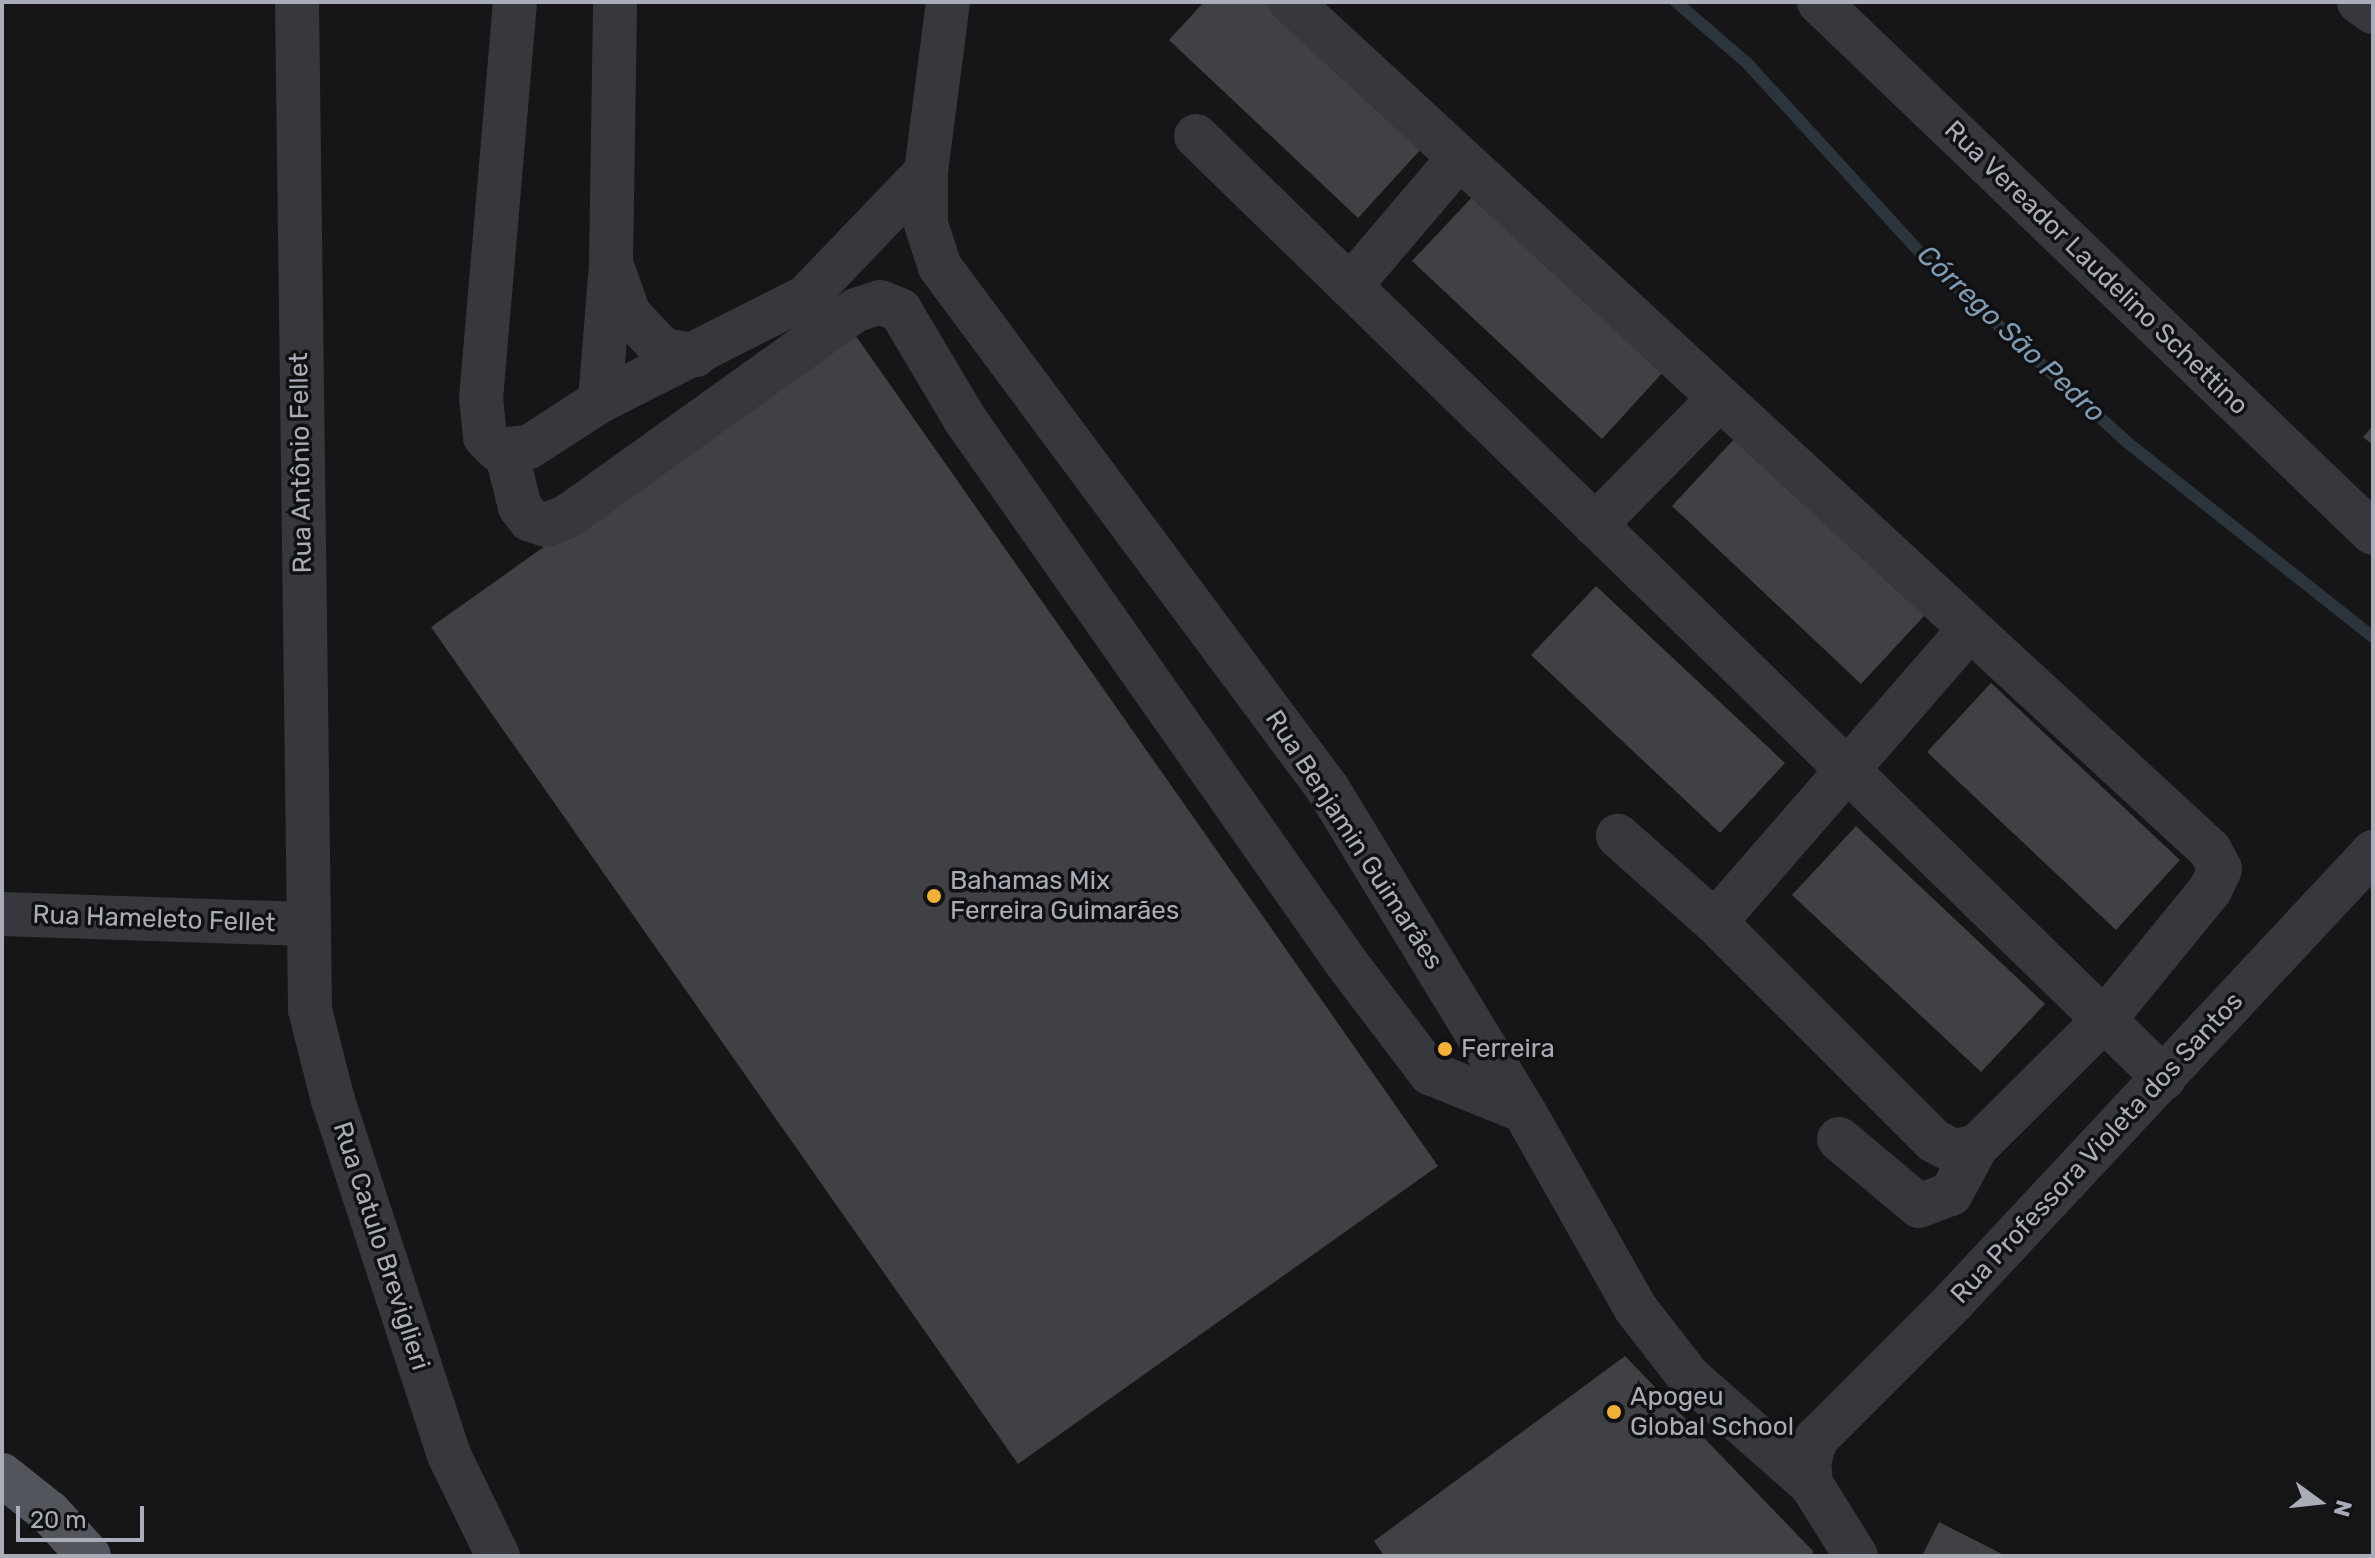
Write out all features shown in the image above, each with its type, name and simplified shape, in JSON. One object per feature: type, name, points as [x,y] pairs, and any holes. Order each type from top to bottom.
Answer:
[{"type":"main road","points":[[2,1475],[50,1513],[89,1556]]},
{"type":"street","name":"Rua Antônio Fellet","points":[[297,2],[306,924]]},
{"type":"street","points":[[515,2],[481,398],[485,437],[506,451],[520,507],[530,520],[546,525],[568,516],[856,310],[880,302],[900,310],[964,418],[1123,638],[1345,961],[1430,1073],[1524,1111]]},
{"type":"street","points":[[600,401],[611,263],[615,2]]},
{"type":"street","name":"Rua Benjamin Guimarães","points":[[948,2],[926,172],[926,224],[940,267],[1328,789],[1524,1111],[1636,1309],[1689,1377],[1748,1433],[1811,1484],[1856,1556]]},
{"type":"street","points":[[1291,2],[2210,850],[2220,869],[2210,890],[2104,1020],[1976,1147],[1951,1194],[1919,1206],[1839,1139]]},
{"type":"street","name":"Rua Vereador Laudelino Schettino","points":[[1819,2],[2373,533]]},
{"type":"street","points":[[2359,2],[2373,12]]},
{"type":"street","points":[[1196,136],[2164,1078]]},
{"type":"street","points":[[1350,286],[1459,158]]},
{"type":"street","points":[[506,451],[529,447],[600,401],[806,297],[926,172]]},
{"type":"street","points":[[611,263],[629,314],[663,350],[696,355]]},
{"type":"street","points":[[1595,525],[1720,398]]},
{"type":"street","points":[[1715,922],[1850,773],[1970,629]]},
{"type":"street","points":[[1618,836],[1715,922],[1934,1141],[1953,1151],[1976,1147]]},
{"type":"street","name":"Rua Professora Violeta dos Santos","points":[[1816,1439],[2164,1078],[2373,852]]},
{"type":"street","name":"Rua Hameleto Fellet","points":[[2,914],[306,924]]},
{"type":"street","name":"Rua Catulo Breviglieri","points":[[306,924],[310,1010],[333,1100],[449,1455],[498,1556]]},
{"type":"street","points":[[1748,1433],[1791,1443],[1816,1439],[1809,1462],[1811,1484]]},
{"type":"building","points":[[1204,2],[1266,2],[1422,148],[1358,218],[1169,40]]},
{"type":"building","points":[[1476,193],[1665,370],[1602,439],[1412,261]]},
{"type":"building","name":"Bahamas Mix Ferreira Guimarães","points":[[851,329],[1438,1166],[1018,1464],[431,627]]},
{"type":"building","points":[[2373,426],[2373,445],[2363,437]]},
{"type":"building","points":[[1735,438],[1925,615],[1861,684],[1672,506]]},
{"type":"building","points":[[1596,586],[1785,763],[1720,833],[1531,655]]},
{"type":"building","points":[[1991,683],[2180,860],[2116,930],[1927,752]]},
{"type":"building","points":[[1856,826],[2045,1004],[1981,1072],[1792,895]]},
{"type":"building","name":"Apogeu Global School","points":[[1625,1356],[1813,1551],[1812,1556],[1384,1556],[1374,1541]]},
{"type":"building","points":[[1939,1522],[2006,1556],[1922,1556]]},
{"type":"waterway","name":"Córrego São Pedro","points":[[1676,2],[1747,63],[1929,262],[2128,443],[2373,637]]},
{"type":"place","name":"Bahamas Mix Ferreira Guimarães","points":[[934,896]]},
{"type":"place","name":"Ferreira","points":[[1445,1049]]},
{"type":"place","name":"Apogeu Global School","points":[[1614,1412]]}]
